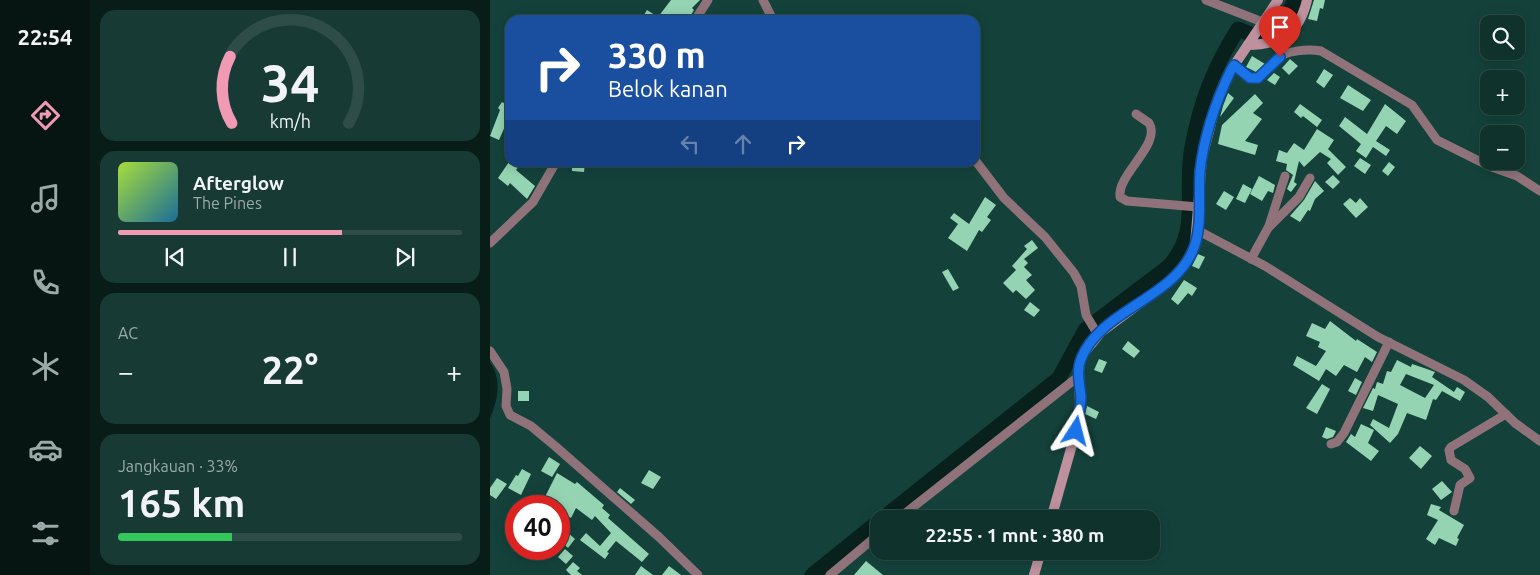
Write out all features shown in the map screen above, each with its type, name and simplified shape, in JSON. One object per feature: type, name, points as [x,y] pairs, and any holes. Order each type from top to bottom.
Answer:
[{"type":"street","points":[[698,15],[708,0]]},
{"type":"street","points":[[763,0],[770,15]]},
{"type":"street","points":[[1206,0],[1261,28]]},
{"type":"street","points":[[1053,510],[1076,431],[1080,404],[1079,376],[1082,357],[1095,330],[1180,271],[1192,252],[1197,230],[1196,207],[1202,158],[1222,89],[1234,65],[1261,28],[1278,0]]},
{"type":"street","points":[[1248,45],[1271,44],[1284,38],[1300,18],[1307,0]]},
{"type":"street","points":[[1234,65],[1250,78],[1254,78],[1264,73],[1280,57],[1308,50],[1322,51],[1412,105],[1437,140],[1488,166],[1517,176],[1540,192]]},
{"type":"street","points":[[1136,114],[1149,123],[1151,133],[1146,146],[1125,180],[1120,197],[1127,201],[1196,207]]},
{"type":"street","points":[[490,243],[533,202],[553,167]]},
{"type":"street","points":[[980,167],[1004,198],[1045,237],[1074,272],[1079,281],[1086,315],[1095,330]]},
{"type":"street","points":[[1251,258],[1268,228],[1285,176]]},
{"type":"street","points":[[1268,228],[1299,197],[1310,178]]},
{"type":"street","points":[[1197,230],[1251,258],[1388,342],[1464,380],[1488,397],[1515,423],[1540,441]]},
{"type":"street","points":[[1331,444],[1341,438],[1344,433],[1388,342]]},
{"type":"street","points":[[490,351],[504,372],[507,388],[506,406],[510,415],[531,426],[568,457],[698,575]]},
{"type":"street","points":[[909,510],[1079,376]]},
{"type":"street","points":[[1454,511],[1460,485],[1470,478],[1465,469],[1451,460],[1449,450],[1506,414]]},
{"type":"street","points":[[830,575],[870,542]]},
{"type":"street","points":[[1034,575],[1038,560]]},
{"type":"water","points":[[490,362],[496,376],[498,390],[490,418]]},
{"type":"building","points":[[671,0],[700,0],[692,8],[694,10],[691,15],[660,15]]},
{"type":"building","points":[[1314,0],[1325,0],[1323,9],[1320,8],[1317,21],[1308,19]]},
{"type":"building","points":[[647,10],[655,15],[644,15]]},
{"type":"building","points":[[1252,56],[1265,64],[1256,72],[1246,67]]},
{"type":"building","points":[[1290,59],[1298,66],[1289,75],[1282,68]]},
{"type":"building","points":[[1324,69],[1333,75],[1324,88],[1316,82]]},
{"type":"building","points":[[1274,73],[1280,77],[1275,85],[1267,80]]},
{"type":"building","points":[[1348,85],[1371,100],[1363,111],[1340,98]]},
{"type":"building","points":[[1228,93],[1234,98],[1220,117],[1223,106]]},
{"type":"building","points":[[1255,94],[1263,103],[1253,113],[1262,119],[1245,141],[1258,145],[1255,155],[1218,144],[1222,125]]},
{"type":"building","points":[[502,102],[505,104],[505,126],[499,140],[490,136],[500,110],[498,108]]},
{"type":"building","points":[[1300,104],[1322,120],[1317,127],[1303,116],[1301,118],[1294,112]]},
{"type":"building","points":[[1385,104],[1406,121],[1397,134],[1386,126],[1376,141],[1390,150],[1386,156],[1373,147],[1366,158],[1356,151],[1361,144],[1339,126],[1345,117],[1367,134]]},
{"type":"building","points":[[1317,129],[1334,140],[1328,149],[1346,167],[1338,175],[1327,163],[1331,159],[1320,152],[1304,167],[1299,161],[1294,182],[1297,184],[1291,192],[1287,189],[1293,175],[1286,170],[1287,164],[1276,161],[1279,150],[1287,153],[1294,143],[1304,150]]},
{"type":"building","points":[[1360,158],[1371,165],[1365,174],[1354,166]]},
{"type":"building","points":[[1389,162],[1395,167],[1388,176],[1382,171]]},
{"type":"building","points":[[506,167],[518,167],[516,170],[535,186],[527,199],[510,183],[508,186],[498,178]]},
{"type":"building","points":[[572,167],[584,167],[584,172],[572,171]]},
{"type":"building","points":[[1333,175],[1340,182],[1333,189],[1325,182]]},
{"type":"building","points":[[1259,176],[1275,185],[1273,193],[1268,191],[1262,201],[1250,194]]},
{"type":"building","points":[[1315,181],[1324,191],[1315,199],[1310,211],[1308,210],[1300,222],[1290,216],[1304,200]]},
{"type":"building","points":[[1243,184],[1252,189],[1245,203],[1236,199]]},
{"type":"building","points":[[1224,191],[1234,197],[1226,210],[1216,204]]},
{"type":"building","points":[[985,197],[996,205],[987,217],[991,220],[982,232],[979,230],[967,251],[948,238],[958,224],[950,218],[954,213],[969,224]]},
{"type":"building","points":[[1350,198],[1356,203],[1360,198],[1368,207],[1356,218],[1343,204]]},
{"type":"building","points":[[1032,240],[1038,248],[1024,259],[1028,263],[1024,267],[1032,275],[1026,280],[1035,290],[1026,299],[1016,290],[1013,293],[1003,283],[1016,270],[1012,266],[1027,249],[1024,246]]},
{"type":"building","points":[[1198,254],[1205,257],[1199,269],[1192,266]]},
{"type":"building","points":[[948,269],[959,288],[953,291],[942,272]]},
{"type":"building","points":[[1184,280],[1197,288],[1192,296],[1188,293],[1178,305],[1171,299]]},
{"type":"building","points":[[1030,302],[1040,310],[1034,317],[1024,310]]},
{"type":"building","points":[[1330,321],[1356,341],[1357,339],[1377,352],[1372,362],[1365,357],[1357,372],[1344,365],[1336,376],[1326,369],[1319,381],[1293,365],[1297,356],[1316,366],[1326,351],[1318,347],[1320,342],[1306,336],[1312,323],[1325,329]]},
{"type":"building","points":[[1128,341],[1140,351],[1134,358],[1122,349]]},
{"type":"building","points":[[1099,359],[1107,362],[1102,373],[1094,370]]},
{"type":"building","points":[[1397,360],[1411,367],[1412,364],[1435,372],[1432,377],[1454,392],[1457,387],[1465,392],[1460,401],[1442,391],[1436,400],[1433,399],[1426,420],[1407,413],[1398,434],[1390,443],[1370,425],[1373,419],[1389,428],[1398,404],[1378,395],[1373,411],[1363,408],[1373,388],[1375,389],[1377,382],[1383,384],[1387,371],[1391,372]],"holes":[[[1406,374],[1434,385],[1425,398],[1400,385]]]},
{"type":"building","points":[[1355,378],[1362,382],[1356,395],[1348,391]]},
{"type":"building","points":[[1322,384],[1330,389],[1317,414],[1306,408]]},
{"type":"building","points":[[518,391],[529,391],[529,401],[518,401]]},
{"type":"building","points":[[1087,406],[1099,412],[1096,419],[1085,414]]},
{"type":"building","points":[[1361,424],[1374,430],[1368,443],[1379,451],[1371,461],[1346,442],[1351,434],[1355,437]]},
{"type":"building","points":[[1326,427],[1336,431],[1333,437],[1327,439],[1322,437]]},
{"type":"building","points":[[1420,446],[1432,456],[1421,469],[1409,458]]},
{"type":"building","points":[[549,457],[560,464],[552,477],[541,471]]},
{"type":"building","points":[[522,469],[531,474],[521,495],[508,488],[516,475],[518,476]]},
{"type":"building","points":[[649,470],[661,477],[653,489],[641,483]]},
{"type":"building","points":[[557,473],[575,484],[577,482],[604,505],[602,508],[610,515],[608,518],[649,554],[642,562],[616,541],[607,552],[609,553],[605,559],[580,540],[586,533],[600,546],[611,533],[595,516],[592,520],[576,508],[570,517],[570,495],[546,495]]},
{"type":"building","points":[[497,478],[507,484],[496,499],[490,495],[490,488]]},
{"type":"building","points":[[1442,481],[1452,492],[1441,500],[1432,489]]},
{"type":"building","points":[[620,488],[635,500],[631,504],[617,492]]},
{"type":"building","points":[[1431,504],[1441,507],[1439,510],[1464,525],[1457,538],[1459,539],[1456,546],[1439,538],[1435,545],[1426,539],[1438,520],[1427,515]]},
{"type":"building","points":[[570,534],[575,539],[570,545]]},
{"type":"building","points":[[561,560],[570,560],[566,564]]},
{"type":"building","points":[[866,561],[883,575],[854,575]]},
{"type":"building","points":[[573,562],[580,568],[577,571],[582,575],[571,575],[566,570]]},
{"type":"building","points":[[641,566],[653,575],[635,575]]},
{"type":"building","points":[[669,566],[681,575],[662,575]]},
{"type":"waterway","points":[[893,510],[1059,378],[1085,330],[1168,267],[1178,254],[1185,240],[1188,225],[1192,147],[1199,115],[1215,71],[1238,29],[1263,39],[1287,17],[1295,0]]},
{"type":"waterway","points":[[812,575],[870,528]]},
{"type":"route","points":[[1076,431],[1081,396],[1079,370],[1082,357],[1101,332],[1116,319],[1171,280],[1180,271],[1192,252],[1197,230],[1202,158],[1216,104],[1231,70],[1234,65],[1250,78],[1258,78],[1280,57]]}]
